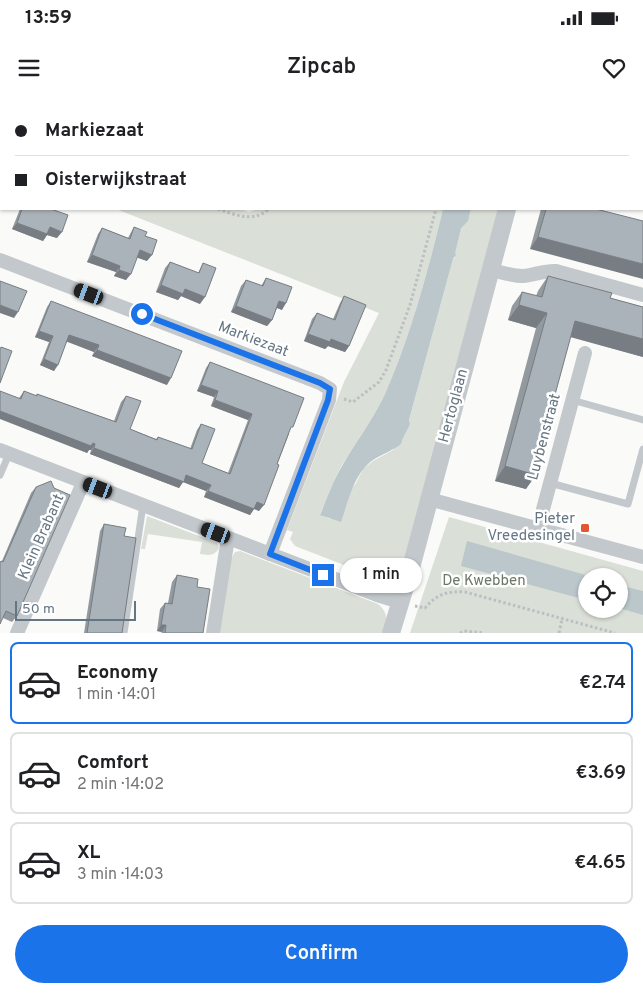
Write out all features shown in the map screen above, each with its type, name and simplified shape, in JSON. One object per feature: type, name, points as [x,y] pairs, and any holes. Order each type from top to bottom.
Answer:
[{"type":"street","name":"Hertoglaan","points":[[391,633],[507,210]]},
{"type":"street","name":"Markiezaat","points":[[0,260],[320,383],[330,389],[328,400]]},
{"type":"street","points":[[490,270],[526,276],[546,270],[556,271],[643,295]]},
{"type":"street","name":"Luybenstraat","points":[[538,528],[585,353]]},
{"type":"street","points":[[270,554],[328,400]]},
{"type":"street","points":[[4,452],[377,595],[400,602]]},
{"type":"street","name":"Klein Brabant","points":[[18,633],[83,482]]},
{"type":"street","points":[[429,499],[643,557]]},
{"type":"street","points":[[213,633],[228,538]]},
{"type":"lane","points":[[572,400],[643,420]]},
{"type":"lane","points":[[550,482],[628,504],[643,449]]},
{"type":"lane","points":[[0,475],[4,452]]},
{"type":"lane","points":[[124,633],[143,506]]},
{"type":"path","points":[[221,210],[249,218],[259,216],[268,210]]},
{"type":"path","points":[[328,400],[339,397],[353,402],[379,382],[386,370],[410,305],[436,210]]},
{"type":"path","points":[[400,602],[425,608],[433,599],[441,594],[451,591],[465,592],[615,633]]},
{"type":"path","points":[[559,633],[562,619]]},
{"type":"path","points":[[460,633],[464,631],[484,633]]},
{"type":"green space","points":[[119,210],[243,210],[249,212],[255,210],[443,210],[418,303],[394,372],[375,413],[339,471],[320,514],[330,519],[356,483],[363,469],[393,450],[410,424],[409,420],[453,259],[455,258],[458,236],[471,210],[500,210],[399,579],[393,577],[385,581],[295,546],[290,539],[293,532],[287,530],[344,382],[379,313]]},
{"type":"green space","points":[[147,516],[217,543],[219,548],[213,554],[200,554],[202,542],[148,534],[145,549],[141,549]]},
{"type":"green space","name":"De Kwebben","points":[[449,517],[643,571],[643,633],[410,633]]},
{"type":"green space","points":[[240,551],[378,604],[382,607],[386,617],[383,633],[219,633],[231,559],[235,552]]},
{"type":"shaded area","points":[[443,210],[471,210],[468,221],[461,228],[456,255],[453,259],[409,420],[410,424],[401,444],[373,460],[361,472],[352,488],[341,522],[320,515],[347,457],[385,394],[403,349]]},
{"type":"shaded area","points":[[467,541],[578,573],[578,598],[461,566]]},
{"type":"shaded area","points":[[628,587],[643,591],[643,615],[628,611]]},
{"type":"building","points":[[22,210],[54,210],[68,215],[62,232],[50,227],[47,234],[17,223]]},
{"type":"building","points":[[546,210],[600,210],[643,221],[643,264],[538,237]]},
{"type":"building","points":[[134,227],[147,232],[145,236],[157,240],[152,255],[140,250],[131,274],[119,270],[120,266],[92,255],[102,228],[130,239]]},
{"type":"building","points":[[170,262],[199,273],[203,263],[216,268],[205,297],[185,289],[183,294],[161,285]]},
{"type":"building","points":[[548,276],[612,293],[610,298],[643,307],[643,339],[575,321],[540,450],[543,451],[536,475],[505,466],[547,313],[519,305],[522,292],[542,297]]},
{"type":"building","points":[[266,278],[292,287],[286,303],[279,301],[272,320],[236,306],[246,280],[263,286]]},
{"type":"building","points":[[0,281],[27,291],[18,312],[0,305]]},
{"type":"building","points":[[344,296],[366,305],[349,346],[331,339],[330,342],[308,334],[317,313],[335,320]]},
{"type":"building","points":[[51,301],[182,351],[171,378],[97,350],[99,345],[69,335],[58,365],[44,359],[53,336],[39,331]]},
{"type":"building","points":[[1,347],[12,351],[0,383],[0,349]]},
{"type":"building","points":[[210,362],[304,398],[277,464],[279,465],[264,505],[257,502],[254,509],[208,491],[211,485],[186,475],[184,482],[94,448],[95,444],[93,443],[91,446],[0,411],[0,391],[21,399],[24,391],[116,422],[126,396],[141,401],[130,429],[157,440],[158,437],[192,449],[201,424],[215,429],[202,463],[230,474],[252,414],[215,400],[218,391],[201,385]]},
{"type":"building","points":[[51,481],[54,488],[70,495],[17,616],[6,611],[0,624],[0,563],[1,561],[3,562],[36,487]]},
{"type":"building","points":[[104,524],[126,528],[124,536],[136,538],[122,633],[87,633]]},
{"type":"building","points":[[177,575],[198,579],[197,587],[210,589],[203,633],[165,633],[166,625],[161,625],[165,603],[172,604]]},
{"type":"place","name":"Pieter Vreedesingel","points":[[585,528]]},
{"type":"route","points":[[142,314],[320,383],[330,389],[328,400],[270,554],[323,575]]}]
